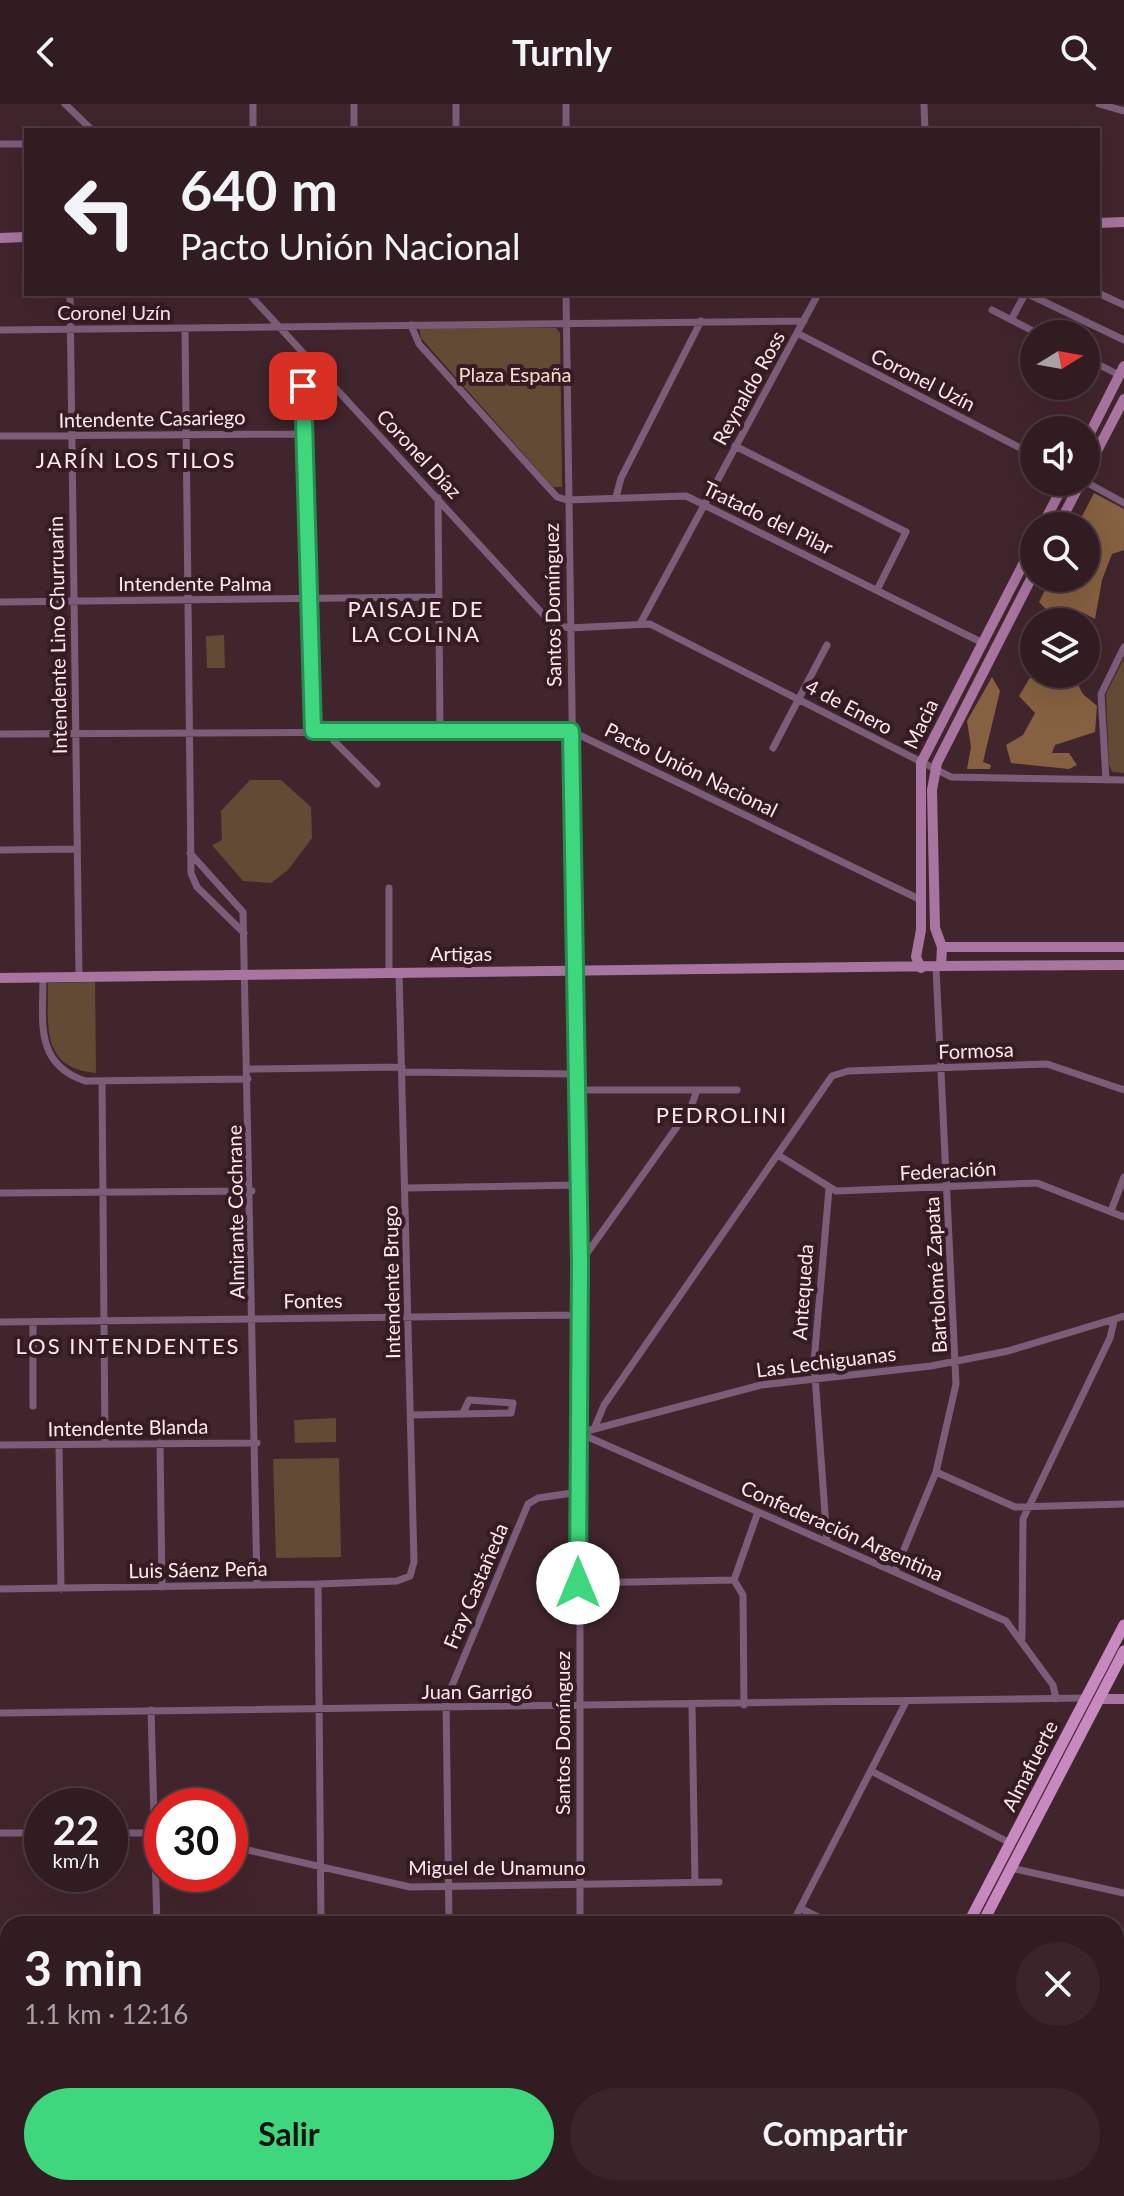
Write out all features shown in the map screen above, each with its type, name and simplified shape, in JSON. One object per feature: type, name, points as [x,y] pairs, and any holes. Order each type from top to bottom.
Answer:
[{"type":"main road","name":"Almafuerte","points":[[972,1916],[1124,1625]]},
{"type":"main road","name":"Almafuerte","points":[[986,1916],[1124,1651]]},
{"type":"street","points":[[65,104],[90,128]]},
{"type":"street","points":[[253,104],[253,128]]},
{"type":"street","points":[[354,104],[354,128]]},
{"type":"street","points":[[456,104],[456,128]]},
{"type":"street","points":[[566,104],[566,128]]},
{"type":"street","points":[[924,104],[925,128]]},
{"type":"street","points":[[1099,104],[1124,111]]},
{"type":"street","points":[[0,144],[24,144]]},
{"type":"street","points":[[1100,223],[1124,222]]},
{"type":"street","points":[[0,238],[24,237]]},
{"type":"street","points":[[1100,294],[1124,305]]},
{"type":"street","name":"Intendente Lino Churruarin","points":[[70,296],[79,977]]},
{"type":"street","name":"Coronel Díaz","points":[[251,296],[552,624],[569,628]]},
{"type":"street","name":"Santos Domínguez","points":[[566,296],[580,1263],[580,1916]]},
{"type":"street","name":"Reynaldo Ross","points":[[640,624],[817,296]]},
{"type":"street","points":[[1011,320],[1026,296]]},
{"type":"street","points":[[1031,296],[1124,340]]},
{"type":"street","points":[[992,310],[1020,324]]},
{"type":"street","points":[[616,497],[621,478],[701,321]]},
{"type":"street","name":"Coronel Uzín","points":[[0,330],[804,321]]},
{"type":"street","points":[[411,325],[419,344],[473,405],[552,493],[567,500]]},
{"type":"street","points":[[185,329],[190,853],[197,887],[245,934]]},
{"type":"street","name":"Coronel Uzín","points":[[797,333],[1020,448]]},
{"type":"street","points":[[304,355],[303,434],[313,731]]},
{"type":"street","points":[[1099,416],[1122,371],[1100,363]]},
{"type":"street","points":[[1100,445],[1124,399]]},
{"type":"street","name":"Intendente Casariego","points":[[0,436],[303,434]]},
{"type":"street","points":[[735,446],[906,532],[877,590]]},
{"type":"street","points":[[1100,491],[1124,503]]},
{"type":"street","name":"Tratado del Pilar","points":[[567,500],[679,495],[704,503],[983,643]]},
{"type":"street","points":[[438,498],[440,731]]},
{"type":"street","name":"Macia","points":[[921,968],[916,957],[921,900],[921,763],[1020,570]]},
{"type":"street","name":"Macia","points":[[939,967],[941,944],[935,928],[935,770],[1024,592]]},
{"type":"street","name":"Intendente Palma","points":[[0,602],[437,597]]},
{"type":"street","name":"4 de Enero","points":[[569,628],[640,624],[658,627],[951,777],[1124,780]]},
{"type":"street","points":[[773,748],[827,645]]},
{"type":"street","points":[[1106,780],[1101,694],[1124,647]]},
{"type":"street","points":[[329,731],[334,741],[377,784]]},
{"type":"street","name":"Pacto Unión Nacional","points":[[0,734],[571,731],[921,900]]},
{"type":"street","points":[[0,850],[77,849]]},
{"type":"street","name":"Almirante Cochrane","points":[[190,853],[242,908],[245,934],[257,1443],[257,1585]]},
{"type":"street","name":"Intendente Brugo","points":[[389,888],[402,1070],[413,1571],[404,1580],[397,1581]]},
{"type":"street","points":[[918,941],[1124,947]]},
{"type":"street","points":[[939,967],[1124,965]]},
{"type":"street","name":"Artigas","points":[[0,978],[939,967]]},
{"type":"street","name":"Bartolomé Zapata","points":[[895,1571],[936,1472],[955,1392],[939,967]]},
{"type":"street","points":[[43,977],[44,1036],[51,1055],[67,1073],[85,1081],[248,1079]]},
{"type":"street","name":"Formosa","points":[[778,1155],[828,1081],[848,1071],[1047,1064],[1124,1090]]},
{"type":"street","points":[[248,1069],[576,1074]]},
{"type":"street","points":[[102,1081],[105,1443]]},
{"type":"street","points":[[576,1090],[737,1090]]},
{"type":"street","points":[[580,1263],[691,1107],[697,1090]]},
{"type":"street","points":[[594,1429],[604,1405],[778,1155],[829,1189]]},
{"type":"street","points":[[1111,1211],[1124,1177]]},
{"type":"street","name":"Federación","points":[[829,1189],[844,1192],[1037,1183],[1124,1217]]},
{"type":"street","points":[[406,1188],[578,1185]]},
{"type":"street","name":"Antequeda","points":[[827,1541],[814,1378],[829,1189]]},
{"type":"street","points":[[0,1193],[252,1191]]},
{"type":"street","name":"Fontes","points":[[0,1322],[579,1315]]},
{"type":"street","name":"Las Lechiguanas","points":[[579,1433],[761,1385],[956,1362],[1124,1316]]},
{"type":"street","points":[[1022,1638],[1021,1534],[1028,1507],[1110,1338],[1114,1321]]},
{"type":"street","points":[[33,1322],[33,1406]]},
{"type":"street","points":[[411,1415],[511,1413],[513,1403],[469,1400],[463,1413]]},
{"type":"street","name":"Confederación Argentina","points":[[579,1433],[1006,1621],[1022,1638],[1053,1685],[1056,1699]]},
{"type":"street","points":[[160,1443],[162,1587]]},
{"type":"street","name":"Intendente Blanda","points":[[0,1445],[257,1443]]},
{"type":"street","points":[[59,1445],[61,1589]]},
{"type":"street","points":[[936,1472],[1008,1506],[1124,1504]]},
{"type":"street","name":"Fray Castañeda","points":[[449,1916],[445,1708],[528,1504],[538,1498],[579,1492]]},
{"type":"street","points":[[734,1580],[758,1512]]},
{"type":"street","points":[[578,1583],[734,1580]]},
{"type":"street","points":[[734,1580],[743,1595],[744,1705]]},
{"type":"street","name":"Luis Sáenz Peña","points":[[0,1589],[397,1581]]},
{"type":"street","points":[[318,1584],[321,1916]]},
{"type":"street","points":[[1099,1699],[1124,1699]]},
{"type":"street","name":"Juan Garrigó","points":[[0,1713],[1099,1699]]},
{"type":"street","points":[[796,1916],[873,1772],[906,1702]]},
{"type":"street","points":[[692,1706],[695,1882]]},
{"type":"street","points":[[151,1710],[155,1788]]},
{"type":"street","points":[[873,1772],[1010,1843]]},
{"type":"street","points":[[0,1833],[24,1833]]},
{"type":"street","name":"Miguel de Unamuno","points":[[248,1850],[410,1887],[719,1882]]},
{"type":"street","points":[[1011,1868],[1124,1893]]},
{"type":"street","points":[[157,1892],[157,1916]]},
{"type":"street","points":[[800,1908],[816,1916]]},
{"type":"green space","name":"Plaza España","points":[[419,328],[556,328],[560,333],[562,487],[553,487],[421,338]]},
{"type":"green space","points":[[224,635],[225,668],[207,668],[206,636]]},
{"type":"green space","points":[[1124,658],[1124,773],[1112,772],[1109,764],[1106,694]]},
{"type":"green space","points":[[250,780],[281,780],[311,807],[312,838],[288,870],[271,883],[243,881],[212,845],[222,840],[221,811]]},
{"type":"green space","points":[[95,982],[96,1073],[78,1070],[57,1054],[51,1043],[48,1015],[48,983]]},
{"type":"green space","points":[[336,1418],[336,1442],[295,1443],[294,1420]]},
{"type":"green space","points":[[339,1458],[341,1557],[276,1558],[273,1459]]},
{"type":"shaded area","points":[[1092,496],[1100,496],[1124,509],[1124,550],[1112,554],[1100,591],[1100,512],[1084,512]]},
{"type":"shaded area","points":[[1044,592],[1100,592],[1097,608],[1045,608],[1039,602]]},
{"type":"shaded area","points":[[992,677],[1000,691],[983,762],[991,765],[990,769],[967,769],[971,747],[967,721]]},
{"type":"shaded area","points":[[1024,688],[1080,688],[1097,706],[1095,732],[1055,745],[1052,753],[1069,753],[1077,765],[1069,769],[1011,763],[1006,745],[1023,735],[1035,713],[1019,696]]},
{"type":"district","name":"JARÍN LOS TILOS","points":[[136,460]]},
{"type":"district","name":"PAISAJE DE LA COLINA","points":[[416,622]]},
{"type":"district","name":"PEDROLINI","points":[[722,1115]]},
{"type":"district","name":"LOS INTENDENTES","points":[[128,1346]]},
{"type":"route","points":[[303,386],[313,731],[571,731],[580,1263],[578,1583]]}]
